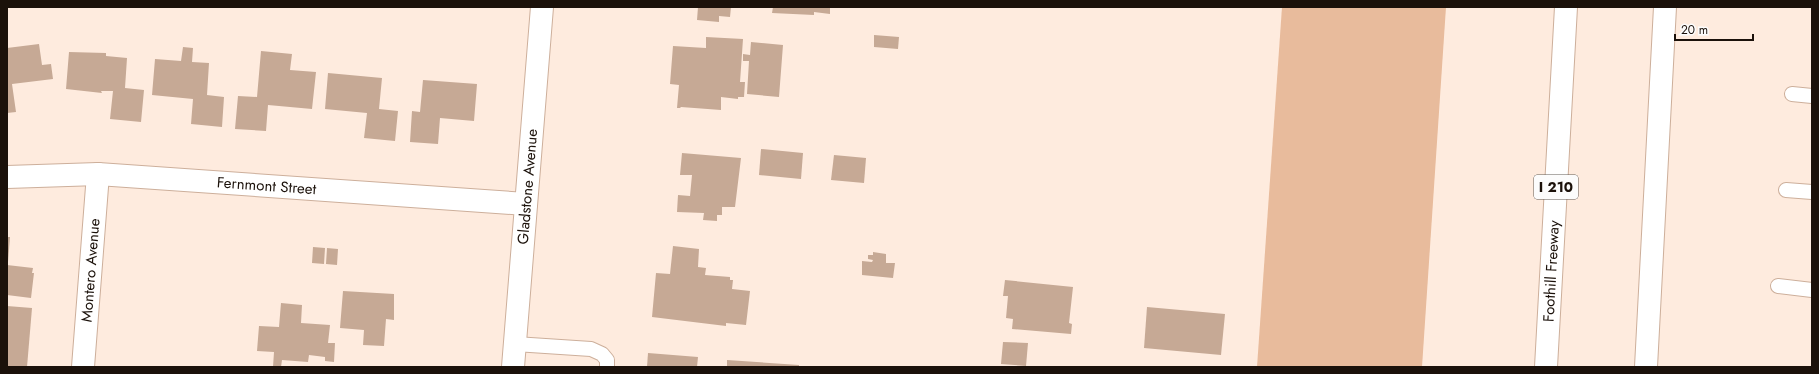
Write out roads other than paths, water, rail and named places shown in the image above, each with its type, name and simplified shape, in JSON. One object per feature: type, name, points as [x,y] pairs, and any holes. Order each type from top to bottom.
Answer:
[{"type":"main road","name":"Gladstone Avenue","points":[[513,367],[542,7]]},
{"type":"main road","name":"Foothill Freeway","points":[[1546,367],[1566,7]]},
{"type":"main road","points":[[1646,367],[1665,7]]},
{"type":"main road","name":"Fernmont Street","points":[[7,177],[98,174],[526,204]]},
{"type":"main road","name":"Montero Avenue","points":[[82,367],[98,174]]},
{"type":"lane","points":[[1792,94],[1812,96]]},
{"type":"lane","points":[[1786,190],[1812,192]]},
{"type":"lane","points":[[1778,286],[1812,290]]},
{"type":"lane","points":[[515,344],[590,349],[602,354],[607,360],[607,367]]}]
